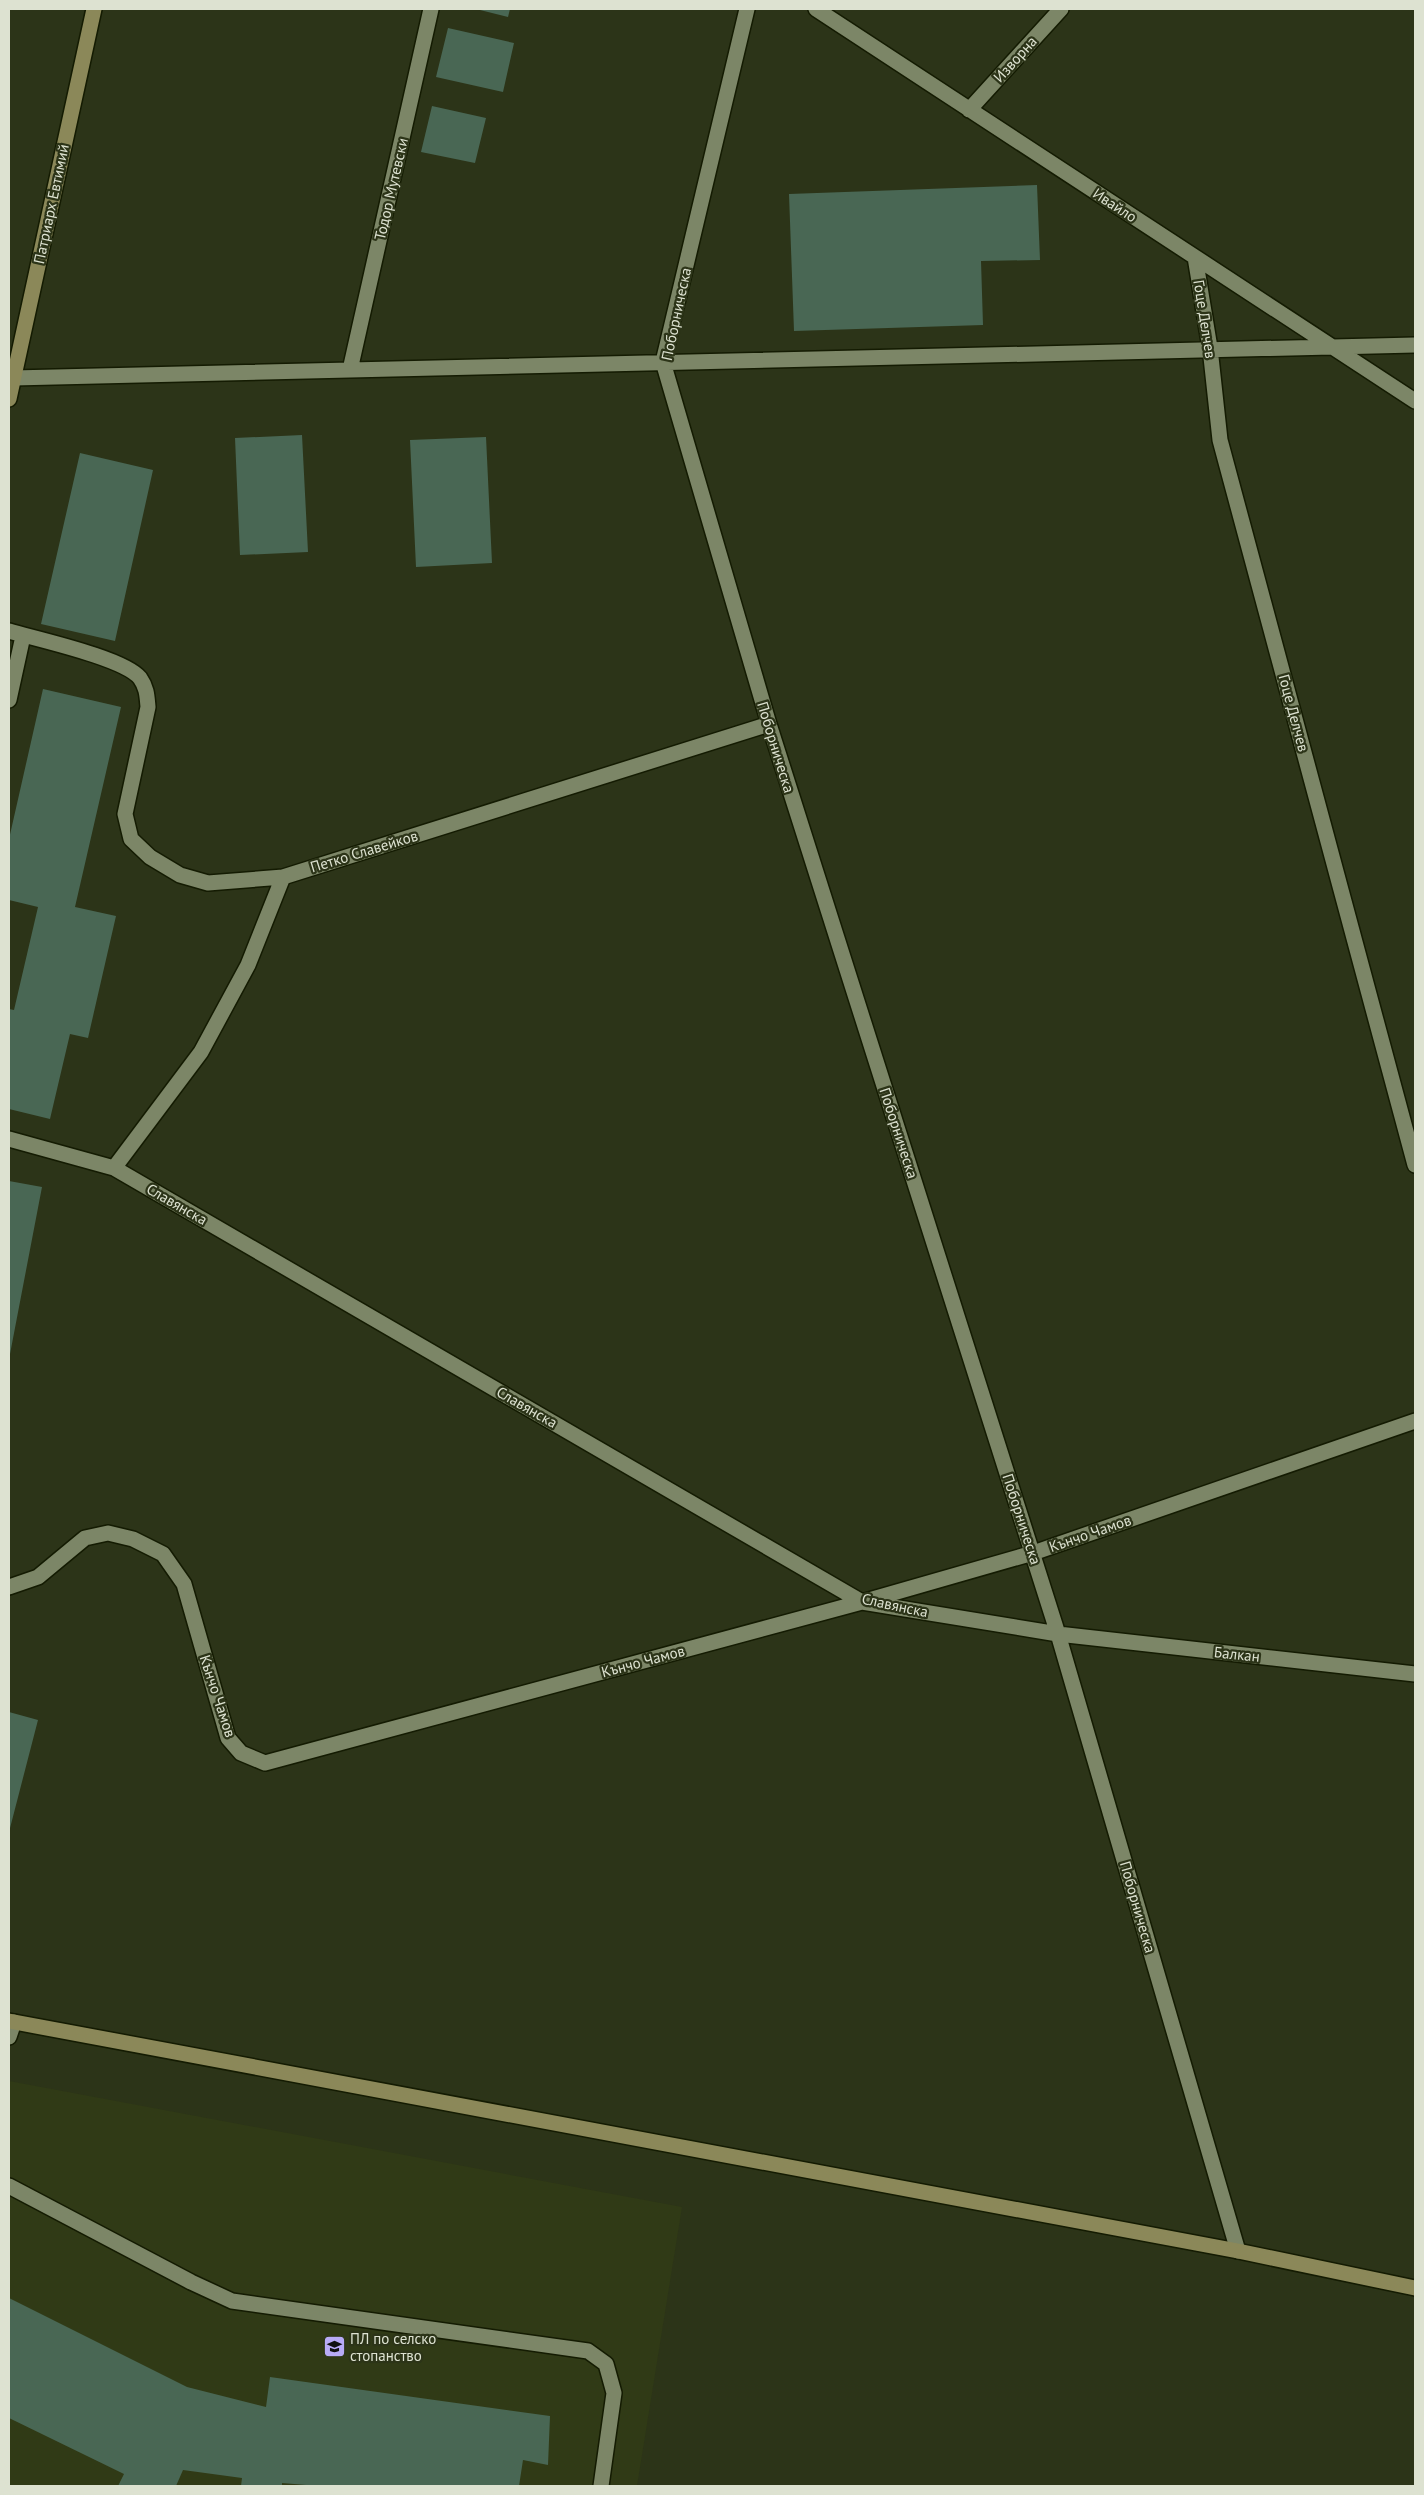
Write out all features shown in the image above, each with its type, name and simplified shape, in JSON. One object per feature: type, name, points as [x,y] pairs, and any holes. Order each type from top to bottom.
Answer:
[{"type":"main road","name":"Патриарх Евтимий","points":[[9,399],[94,9]]},
{"type":"main road","points":[[11,2021],[1238,2252],[1415,2288]]},
{"type":"street","name":"Тодор Мутевски","points":[[350,370],[432,9]]},
{"type":"street","name":"Поборническа","points":[[747,9],[663,362],[769,724],[1058,1634],[1238,2252]]},
{"type":"street","name":"Ивайло","points":[[816,9],[1415,401]]},
{"type":"street","name":"Изворна","points":[[969,110],[1061,9]]},
{"type":"street","name":"Гоце Делчев","points":[[1195,257],[1210,348],[1220,440],[1415,1166]]},
{"type":"street","points":[[13,378],[1210,348],[1334,348],[1415,345]]},
{"type":"street","points":[[9,700],[16,633]]},
{"type":"street","name":"Петко Славейков","points":[[16,633],[122,664],[139,676],[147,690],[148,707],[126,814],[131,839],[150,857],[180,874],[208,883],[283,877],[769,724]]},
{"type":"street","points":[[114,1168],[201,1052],[248,965],[283,877]]},
{"type":"street","name":"Славянска","points":[[9,1139],[114,1168],[862,1602],[1058,1634]]},
{"type":"street","name":"Кънчо Чамов","points":[[9,1587],[38,1577],[85,1538],[108,1533],[133,1539],[163,1554],[184,1584],[228,1738],[241,1753],[265,1763],[862,1602],[1033,1553],[1415,1422]]},
{"type":"street","name":"Балкан","points":[[1058,1634],[1415,1674]]},
{"type":"street","points":[[9,2037],[11,2021]]},
{"type":"street","points":[[9,2186],[191,2282],[232,2301],[588,2351],[606,2364],[614,2393],[601,2486]]},
{"type":"shaded area","name":"ПЛ по селско стопанство","points":[[9,2081],[682,2207],[637,2486],[9,2486]]},
{"type":"building","points":[[476,9],[510,9],[508,17]]},
{"type":"building","points":[[448,28],[514,43],[503,92],[436,77]]},
{"type":"building","points":[[432,106],[486,118],[475,163],[421,152]]},
{"type":"building","points":[[1037,185],[1040,260],[981,261],[983,325],[794,331],[789,194]]},
{"type":"building","points":[[302,435],[308,552],[240,555],[235,438]]},
{"type":"building","points":[[486,437],[492,563],[416,567],[410,440]]},
{"type":"building","points":[[80,453],[153,470],[115,641],[41,624]]},
{"type":"building","points":[[43,689],[121,707],[75,907],[116,916],[88,1038],[70,1034],[50,1119],[9,1109],[9,1009],[14,1010],[38,907],[9,900],[9,839]]},
{"type":"building","points":[[9,1181],[42,1187],[10,1354],[9,1354]]},
{"type":"building","points":[[9,1712],[38,1720],[9,1832]]},
{"type":"building","points":[[9,2298],[187,2387],[266,2407],[270,2377],[550,2416],[548,2465],[523,2460],[519,2486],[318,2486],[282,2483],[282,2486],[241,2486],[242,2478],[183,2470],[176,2486],[118,2486],[124,2474],[9,2418]]},
{"type":"place","name":"ПЛ по селско стопанство","points":[[334,2347]]}]
